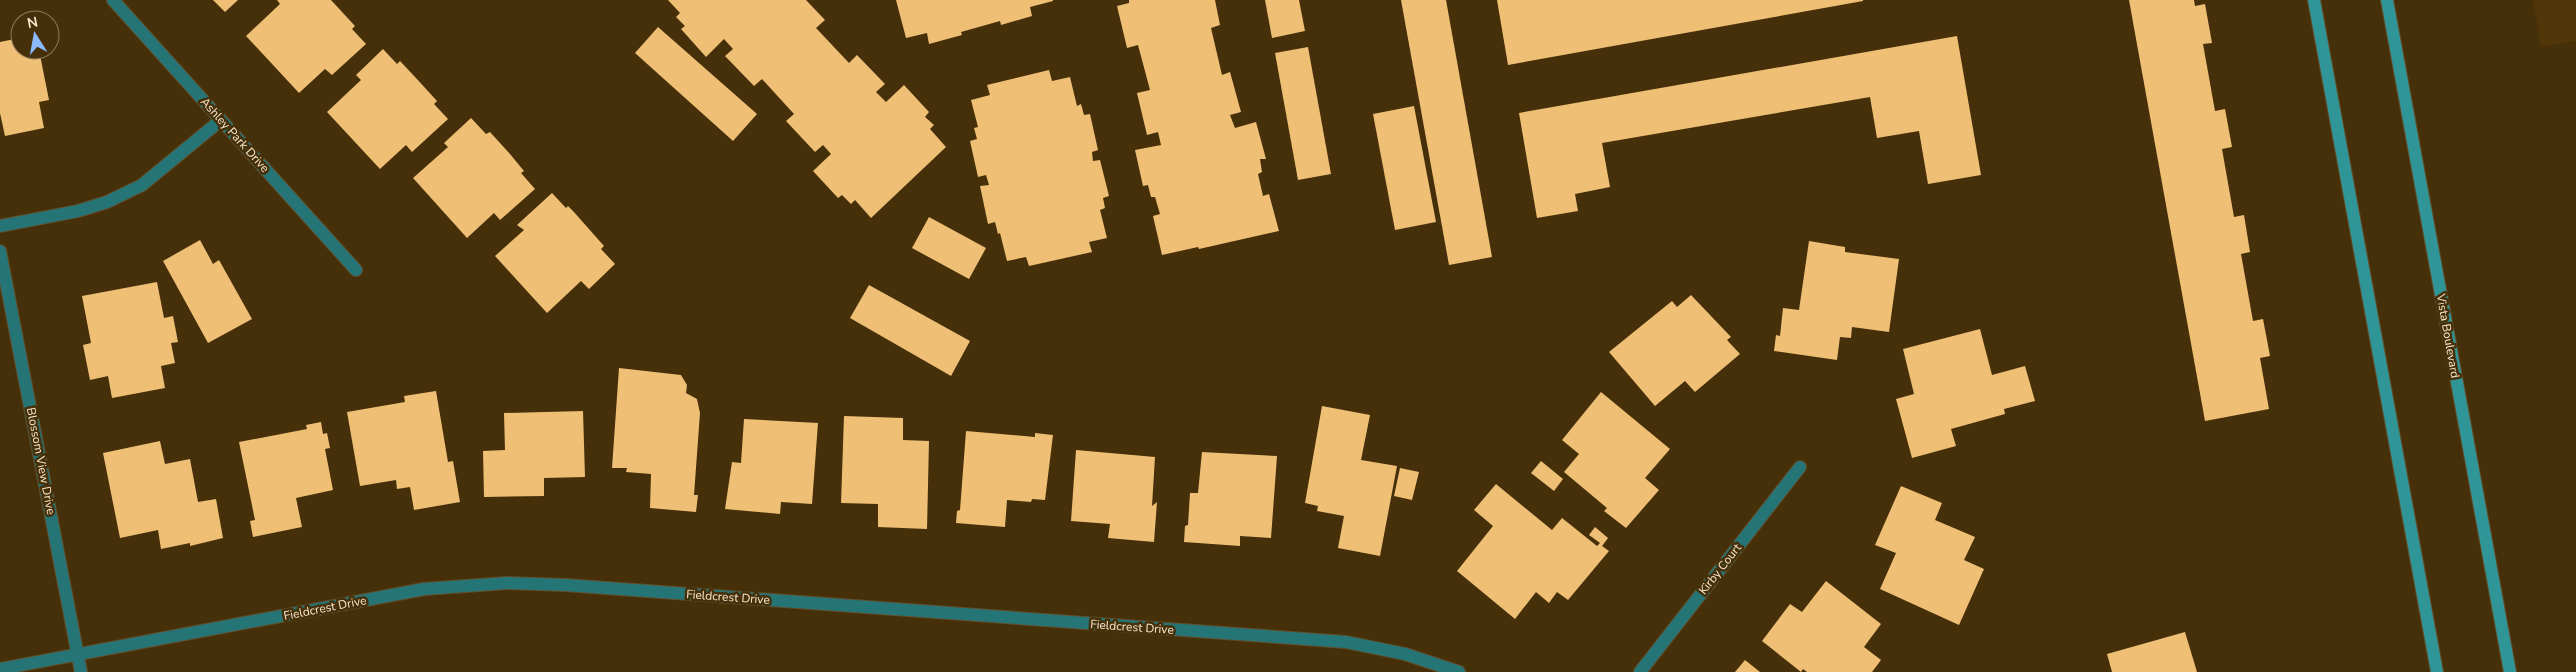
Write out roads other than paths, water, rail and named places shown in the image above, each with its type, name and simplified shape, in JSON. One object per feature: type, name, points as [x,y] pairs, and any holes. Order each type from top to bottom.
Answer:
[{"type":"main road","points":[[2314,0],[2436,672]]},
{"type":"main road","name":"Vista Boulevard","points":[[2387,0],[2510,672]]},
{"type":"street","name":"Ashley Park Drive","points":[[113,0],[356,270]]},
{"type":"street","points":[[0,226],[107,202],[142,185],[221,120]]},
{"type":"street","name":"Blossom View Drive","points":[[0,251],[81,672]]},
{"type":"street","name":"Kirby Court","points":[[1640,672],[1800,467]]},
{"type":"street","name":"Fieldcrest Drive","points":[[0,669],[424,589],[507,584],[585,587],[1346,642],[1405,654],[1459,672]]}]
